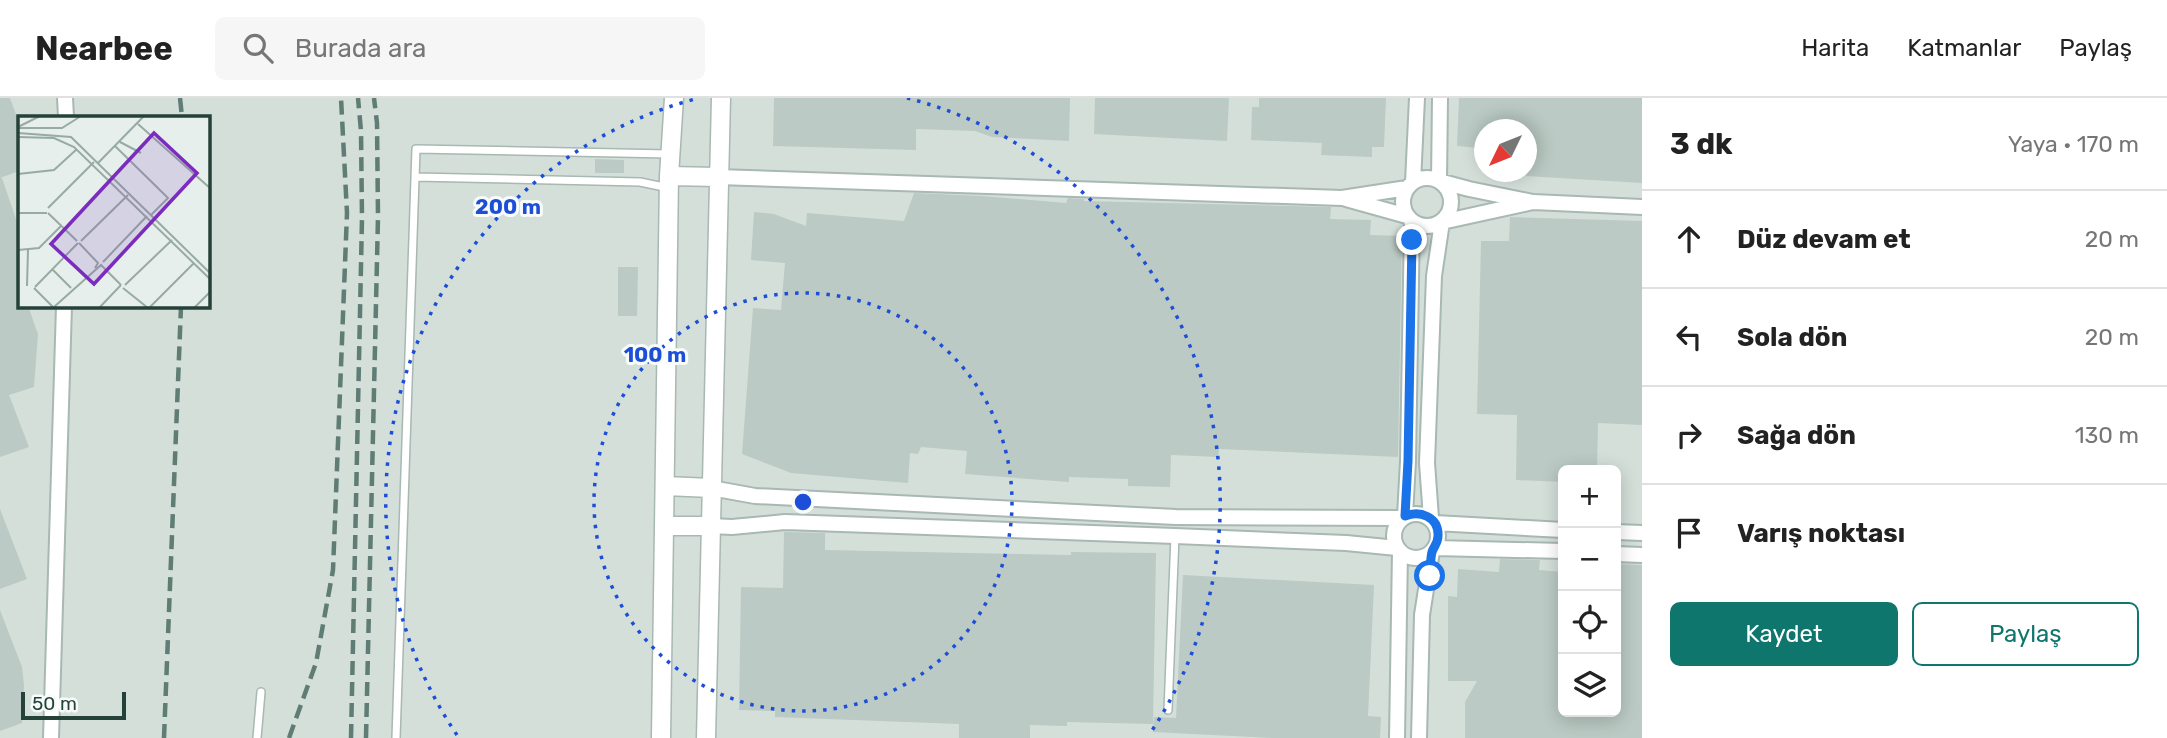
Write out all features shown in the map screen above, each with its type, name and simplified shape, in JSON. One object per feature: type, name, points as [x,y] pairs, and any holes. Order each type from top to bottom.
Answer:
[{"type":"street","points":[[65,98],[66,116]]},
{"type":"street","points":[[661,738],[669,182],[674,98]]},
{"type":"street","points":[[706,738],[721,98]]},
{"type":"street","points":[[1398,738],[1399,550],[1394,542],[1394,529],[1403,517],[1408,461],[1409,219],[1402,203],[1410,185],[1417,98]]},
{"type":"street","points":[[1419,738],[1422,615],[1438,538],[1433,521],[1427,463],[1434,289],[1442,222],[1450,212],[1452,203],[1450,194],[1439,181],[1440,98]]},
{"type":"street","points":[[669,182],[718,177],[1342,198],[1410,185],[1427,178],[1469,190],[1533,202],[1642,207]]},
{"type":"street","points":[[1342,198],[1409,219],[1423,227],[1533,202]]},
{"type":"street","points":[[51,738],[64,308]]},
{"type":"street","points":[[666,486],[711,488],[755,496],[1176,517],[1403,517],[1418,513],[1433,521],[1558,530]]},
{"type":"street","points":[[1175,536],[1176,517]]},
{"type":"street","points":[[666,526],[732,527],[785,522],[1346,543],[1399,550],[1412,558],[1420,558],[1434,550],[1558,551]]},
{"type":"street","points":[[1621,532],[1642,533]]},
{"type":"street","points":[[1621,554],[1642,555]]},
{"type":"lane","points":[[396,738],[416,149],[670,154]]},
{"type":"lane","points":[[415,177],[669,182]]},
{"type":"lane","points":[[1168,710],[1175,536]]},
{"type":"lane","points":[[257,738],[261,692]]},
{"type":"shaded area","points":[[0,98],[1642,98],[1642,738],[0,738]]},
{"type":"building","points":[[0,98],[10,98],[18,120],[18,171],[0,178]]},
{"type":"building","points":[[774,98],[1070,98],[1069,141],[992,137],[975,131],[916,129],[916,150],[773,146]]},
{"type":"building","points":[[1095,98],[1229,98],[1227,141],[1094,134]]},
{"type":"building","points":[[1259,98],[1386,98],[1384,147],[1372,147],[1372,157],[1321,155],[1322,143],[1251,140],[1252,107],[1259,107]]},
{"type":"building","points":[[1459,98],[1642,98],[1642,183],[1537,177],[1537,119],[1474,119],[1474,147],[1457,146]]},
{"type":"building","points":[[595,159],[624,160],[624,173],[595,173]]},
{"type":"building","points":[[2,178],[18,225],[18,308],[29,308],[38,334],[34,387],[9,395],[29,447],[0,457]]},
{"type":"building","points":[[914,193],[1066,203],[1068,198],[1084,201],[1331,207],[1330,219],[1371,220],[1370,235],[1402,236],[1398,457],[1219,449],[1218,457],[1171,455],[1170,487],[1128,486],[1128,479],[1069,477],[1069,482],[965,474],[967,451],[921,447],[918,454],[910,453],[908,483],[791,473],[742,454],[753,308],[781,310],[785,263],[751,260],[754,212],[774,214],[806,226],[807,213],[904,221]]},
{"type":"building","points":[[1510,217],[1642,221],[1642,425],[1598,423],[1597,465],[1558,465],[1558,482],[1516,480],[1517,415],[1477,414],[1481,241],[1509,241]]},
{"type":"building","points":[[618,267],[638,267],[637,316],[618,316]]},
{"type":"building","points":[[0,509],[27,579],[0,589]]},
{"type":"building","points":[[784,532],[825,533],[825,550],[1071,555],[1071,552],[1156,553],[1153,724],[1067,722],[1067,726],[1030,725],[1030,738],[959,738],[959,724],[775,717],[775,711],[739,710],[741,587],[783,588]]},
{"type":"building","points":[[1500,559],[1540,560],[1539,570],[1558,572],[1558,717],[1621,717],[1621,564],[1642,565],[1642,738],[1465,738],[1465,702],[1477,681],[1448,681],[1448,596],[1457,597],[1458,569],[1499,572]]},
{"type":"building","points":[[1183,575],[1374,585],[1368,716],[1381,717],[1380,738],[1272,738],[1153,732],[1154,717],[1176,718]]},
{"type":"building","points":[[0,610],[22,667],[24,685],[22,723],[0,731]]},
{"type":"railway","points":[[180,98],[182,116]]},
{"type":"railway","points":[[289,738],[316,663],[333,570],[347,213],[341,98]]},
{"type":"railway","points":[[351,738],[362,218],[358,98]]},
{"type":"railway","points":[[366,738],[378,217],[377,123],[374,98]]},
{"type":"railway","points":[[164,738],[181,308]]},
{"type":"route","points":[[1412,240],[1405,516],[1418,513],[1435,523],[1438,538],[1432,551],[1430,576]]}]
